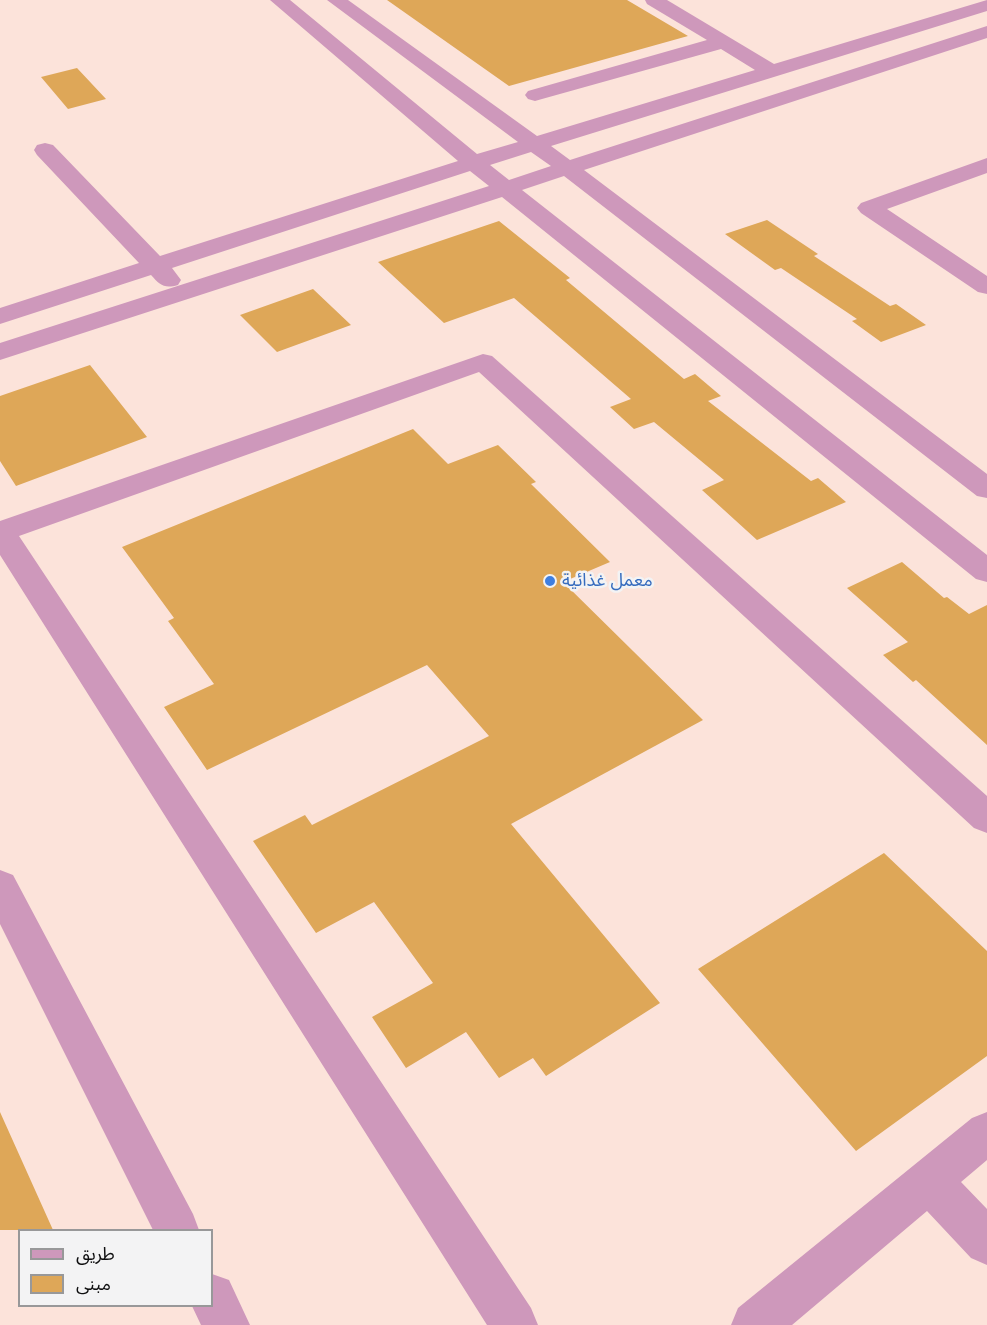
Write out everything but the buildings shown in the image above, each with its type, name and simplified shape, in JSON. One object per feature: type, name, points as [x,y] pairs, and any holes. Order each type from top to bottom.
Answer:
[{"type":"street","points":[[279,0],[474,163],[987,571]]},
{"type":"street","points":[[336,0],[566,167],[987,489]]},
{"type":"street","points":[[654,0],[771,71]]},
{"type":"street","points":[[0,316],[534,144],[987,5]]},
{"type":"street","points":[[930,23],[987,53]]},
{"type":"street","points":[[0,352],[987,32]]},
{"type":"street","points":[[535,95],[723,42]]},
{"type":"street","points":[[45,150],[180,292]]},
{"type":"street","points":[[987,165],[869,208],[987,287]]},
{"type":"street","points":[[514,1325],[0,531],[483,362],[987,818]]},
{"type":"street","points":[[0,886],[176,1229]]},
{"type":"street","points":[[755,1325],[987,1133]]},
{"type":"street","points":[[929,1181],[987,1242]]},
{"type":"street","points":[[213,1299],[226,1325]]},
{"type":"shaded area","points":[[0,0],[987,0],[987,1325],[0,1325]]},
{"type":"place","name":"معمل غذائية","points":[[550,581]]}]
